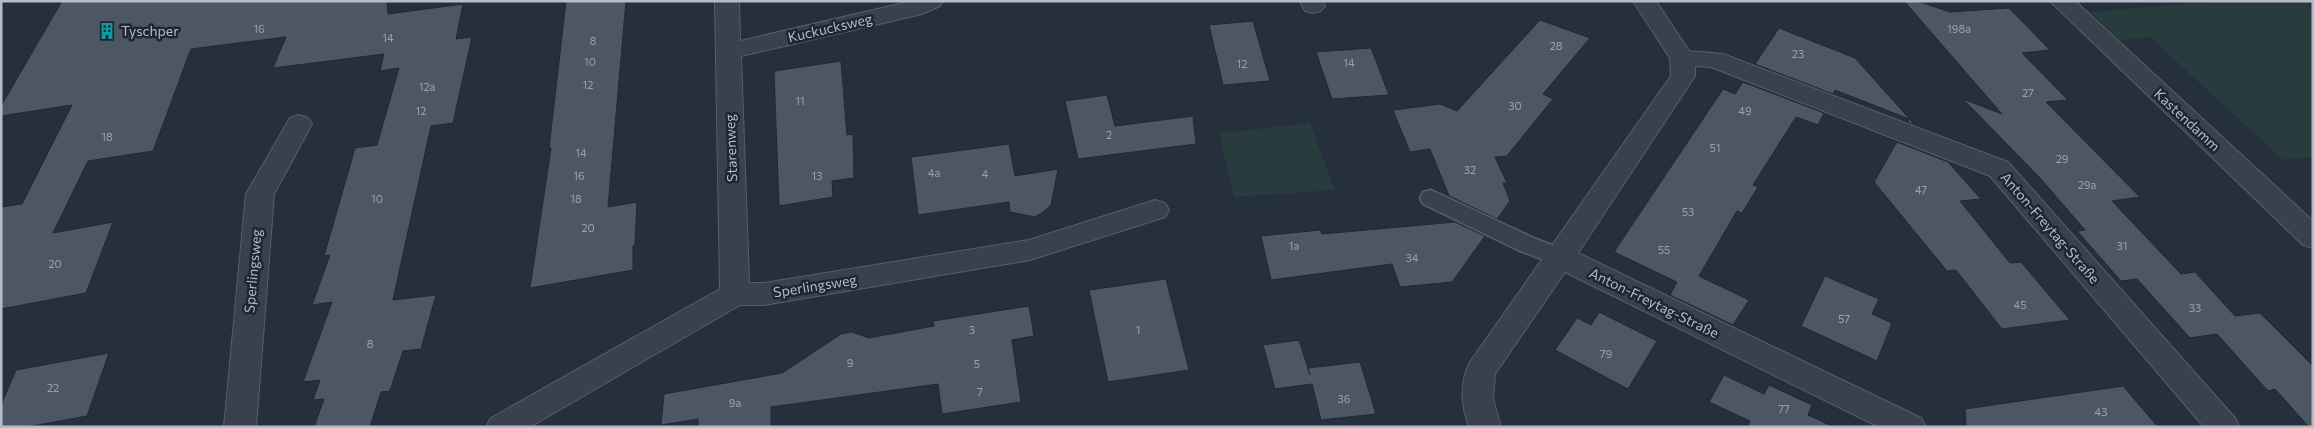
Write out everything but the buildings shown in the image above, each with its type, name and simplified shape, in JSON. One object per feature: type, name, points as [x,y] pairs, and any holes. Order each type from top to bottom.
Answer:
[{"type":"street","name":"Starenweg","points":[[726,1],[735,294]]},
{"type":"street","name":"Kuckucksweg","points":[[727,52],[914,9],[932,1]]},
{"type":"street","points":[[1485,427],[1478,408],[1476,387],[1480,371],[1683,76],[1682,58],[1644,1]]},
{"type":"street","name":"Kastendamm","points":[[2061,1],[2313,238]]},
{"type":"street","name":"Anton-Freytag-Straße","points":[[1682,58],[1714,59],[1999,169],[2224,427]]},
{"type":"street","name":"Sperlingsweg","points":[[240,427],[260,194],[299,124]]},
{"type":"street","name":"Sperlingsweg","points":[[502,427],[735,294],[764,294],[1030,250],[1154,210]]},
{"type":"street","name":"Anton-Freytag-Straße","points":[[1560,257],[1910,427]]},
{"type":"lane","points":[[1431,198],[1528,245],[1560,257]]},
{"type":"green space","points":[[2216,1],[2313,1],[2313,157],[2283,160],[2150,37],[2120,40],[2090,12]]},
{"type":"green space","points":[[1310,123],[1335,190],[1234,197],[1219,133]]},
{"type":"place","name":"Tyschper","points":[[107,31]]}]
